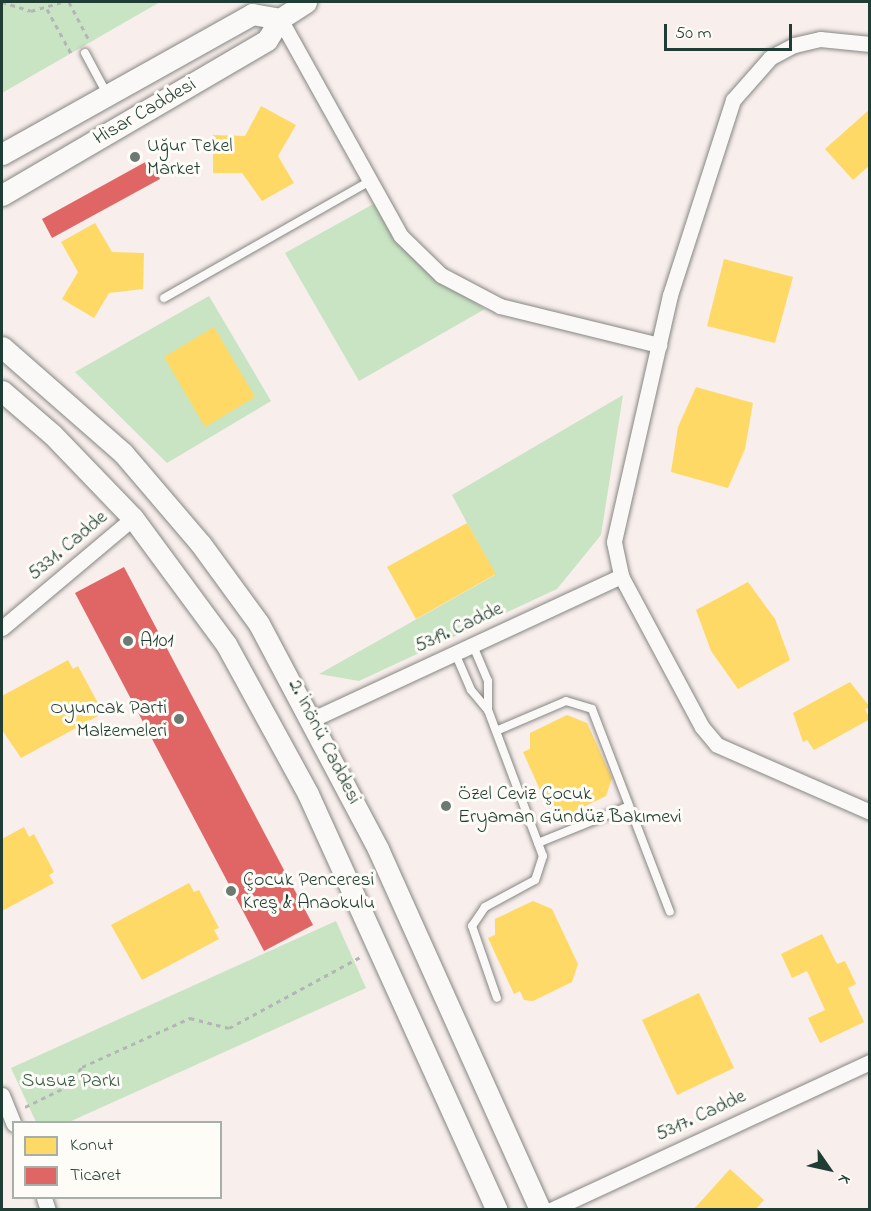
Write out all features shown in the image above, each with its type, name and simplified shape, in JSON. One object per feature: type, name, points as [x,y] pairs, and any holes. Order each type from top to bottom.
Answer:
[{"type":"main road","name":"Hisar Caddesi","points":[[2,195],[140,117],[267,40],[280,19],[306,2]]},
{"type":"main road","name":"Hisar Caddesi","points":[[2,153],[252,14],[280,19]]},
{"type":"main road","points":[[115,90],[140,117]]},
{"type":"main road","name":"2. İnönü Caddesi","points":[[2,347],[85,416],[160,495],[236,590],[313,719],[378,849],[540,1209]]},
{"type":"main road","name":"2. İnönü Caddesi","points":[[2,391],[61,442],[133,518],[226,644],[308,794],[497,1209]]},
{"type":"main road","points":[[133,518],[160,495]]},
{"type":"street","points":[[280,19],[368,182],[412,249],[461,289],[540,317],[659,345]]},
{"type":"street","points":[[870,44],[820,39],[794,45],[747,78],[720,128],[659,345],[614,542],[621,576],[702,727],[717,745],[870,812]]},
{"type":"street","name":"5331. Cadde","points":[[2,628],[133,518]]},
{"type":"street","name":"5319. Cadde","points":[[313,719],[621,576]]},
{"type":"street","name":"5317. Cadde","points":[[551,1209],[870,1062]]},
{"type":"street","points":[[2,1095],[12,1119]]},
{"type":"lane","points":[[84,53],[115,90]]},
{"type":"lane","points":[[164,298],[368,182]]},
{"type":"lane","points":[[473,645],[488,681],[488,710]]},
{"type":"lane","points":[[455,652],[471,690],[488,710],[538,843],[543,866],[535,880],[485,907],[472,926],[497,998]]},
{"type":"lane","points":[[496,731],[566,701],[586,703],[670,912]]},
{"type":"lane","points":[[538,843],[629,806]]},
{"type":"path","points":[[2,2],[16,9],[46,9],[60,2]]},
{"type":"path","points":[[69,2],[93,48]]},
{"type":"path","points":[[46,9],[74,58]]},
{"type":"path","points":[[12,1119],[68,1086],[82,1067],[190,1018],[229,1028],[378,948]]},
{"type":"green space","points":[[2,2],[160,2],[2,93]]},
{"type":"green space","points":[[377,202],[449,287],[485,309],[359,381],[285,253]]},
{"type":"green space","points":[[209,296],[271,401],[167,463],[75,372]]},
{"type":"green space","points":[[623,395],[601,535],[557,589],[359,681],[319,674],[495,575],[452,495]]},
{"type":"green space","name":"Susuz Parkı","points":[[336,921],[366,988],[71,1121],[36,1121],[11,1068]]},
{"type":"building: Konut","points":[[261,106],[296,125],[278,156],[294,183],[262,201],[242,173],[213,173],[213,135],[245,136]]},
{"type":"building: Konut","points":[[870,109],[870,165],[853,180],[825,149]]},
{"type":"building: Konut","points":[[95,223],[112,252],[144,253],[143,289],[109,293],[94,318],[62,299],[78,272],[61,242]]},
{"type":"building: Konut","points":[[724,259],[793,277],[775,343],[707,326]]},
{"type":"building: Konut","points":[[214,327],[255,397],[205,427],[164,357]]},
{"type":"building: Konut","points":[[696,387],[753,403],[745,449],[728,488],[671,472],[678,427]]},
{"type":"building: Konut","points":[[467,523],[496,574],[416,619],[387,567]]},
{"type":"building: Konut","points":[[748,582],[775,619],[790,660],[738,689],[711,651],[696,610]]},
{"type":"building: Konut","points":[[68,660],[73,669],[78,666],[99,705],[94,708],[98,716],[21,758],[2,730],[2,696]]},
{"type":"building: Konut","points":[[850,682],[870,707],[865,709],[870,719],[814,750],[807,740],[803,742],[793,713]]},
{"type":"building: Konut","points":[[567,715],[587,723],[612,778],[606,796],[567,815],[558,814],[554,805],[548,808],[523,752],[530,749],[530,733]]},
{"type":"building: Konut","points":[[24,827],[29,837],[34,834],[54,872],[49,875],[54,883],[2,911],[2,839]]},
{"type":"building: Konut","points":[[189,883],[194,892],[199,890],[219,928],[214,930],[219,939],[142,980],[111,925]]},
{"type":"building: Konut","points":[[533,901],[552,909],[578,964],[572,982],[533,1001],[524,1000],[520,991],[514,994],[488,938],[495,935],[495,919]]},
{"type":"building: Konut","points":[[822,934],[837,964],[845,961],[856,984],[848,988],[864,1022],[820,1043],[808,1018],[825,1010],[807,971],[792,978],[781,954]]},
{"type":"building: Konut","points":[[699,993],[734,1068],[677,1095],[642,1020]]},
{"type":"building: Konut","points":[[730,1169],[764,1200],[755,1210],[693,1210]]},
{"type":"building: Ticaret","points":[[149,160],[160,179],[52,238],[42,219]]},
{"type":"building: Ticaret","points":[[124,567],[313,925],[264,951],[75,593]]},
{"type":"place","name":"Uğur Tekel Market","points":[[135,157]]},
{"type":"place","name":"A101","points":[[128,641]]},
{"type":"place","name":"Oyuncak Parti Malzemeleri","points":[[179,719]]},
{"type":"place","name":"Özel Ceviz Çocuk Eryaman Gündüz Bakımevi","points":[[446,806]]},
{"type":"place","name":"Çocuk Penceresi Kreş & Anaokulu","points":[[231,891]]}]
